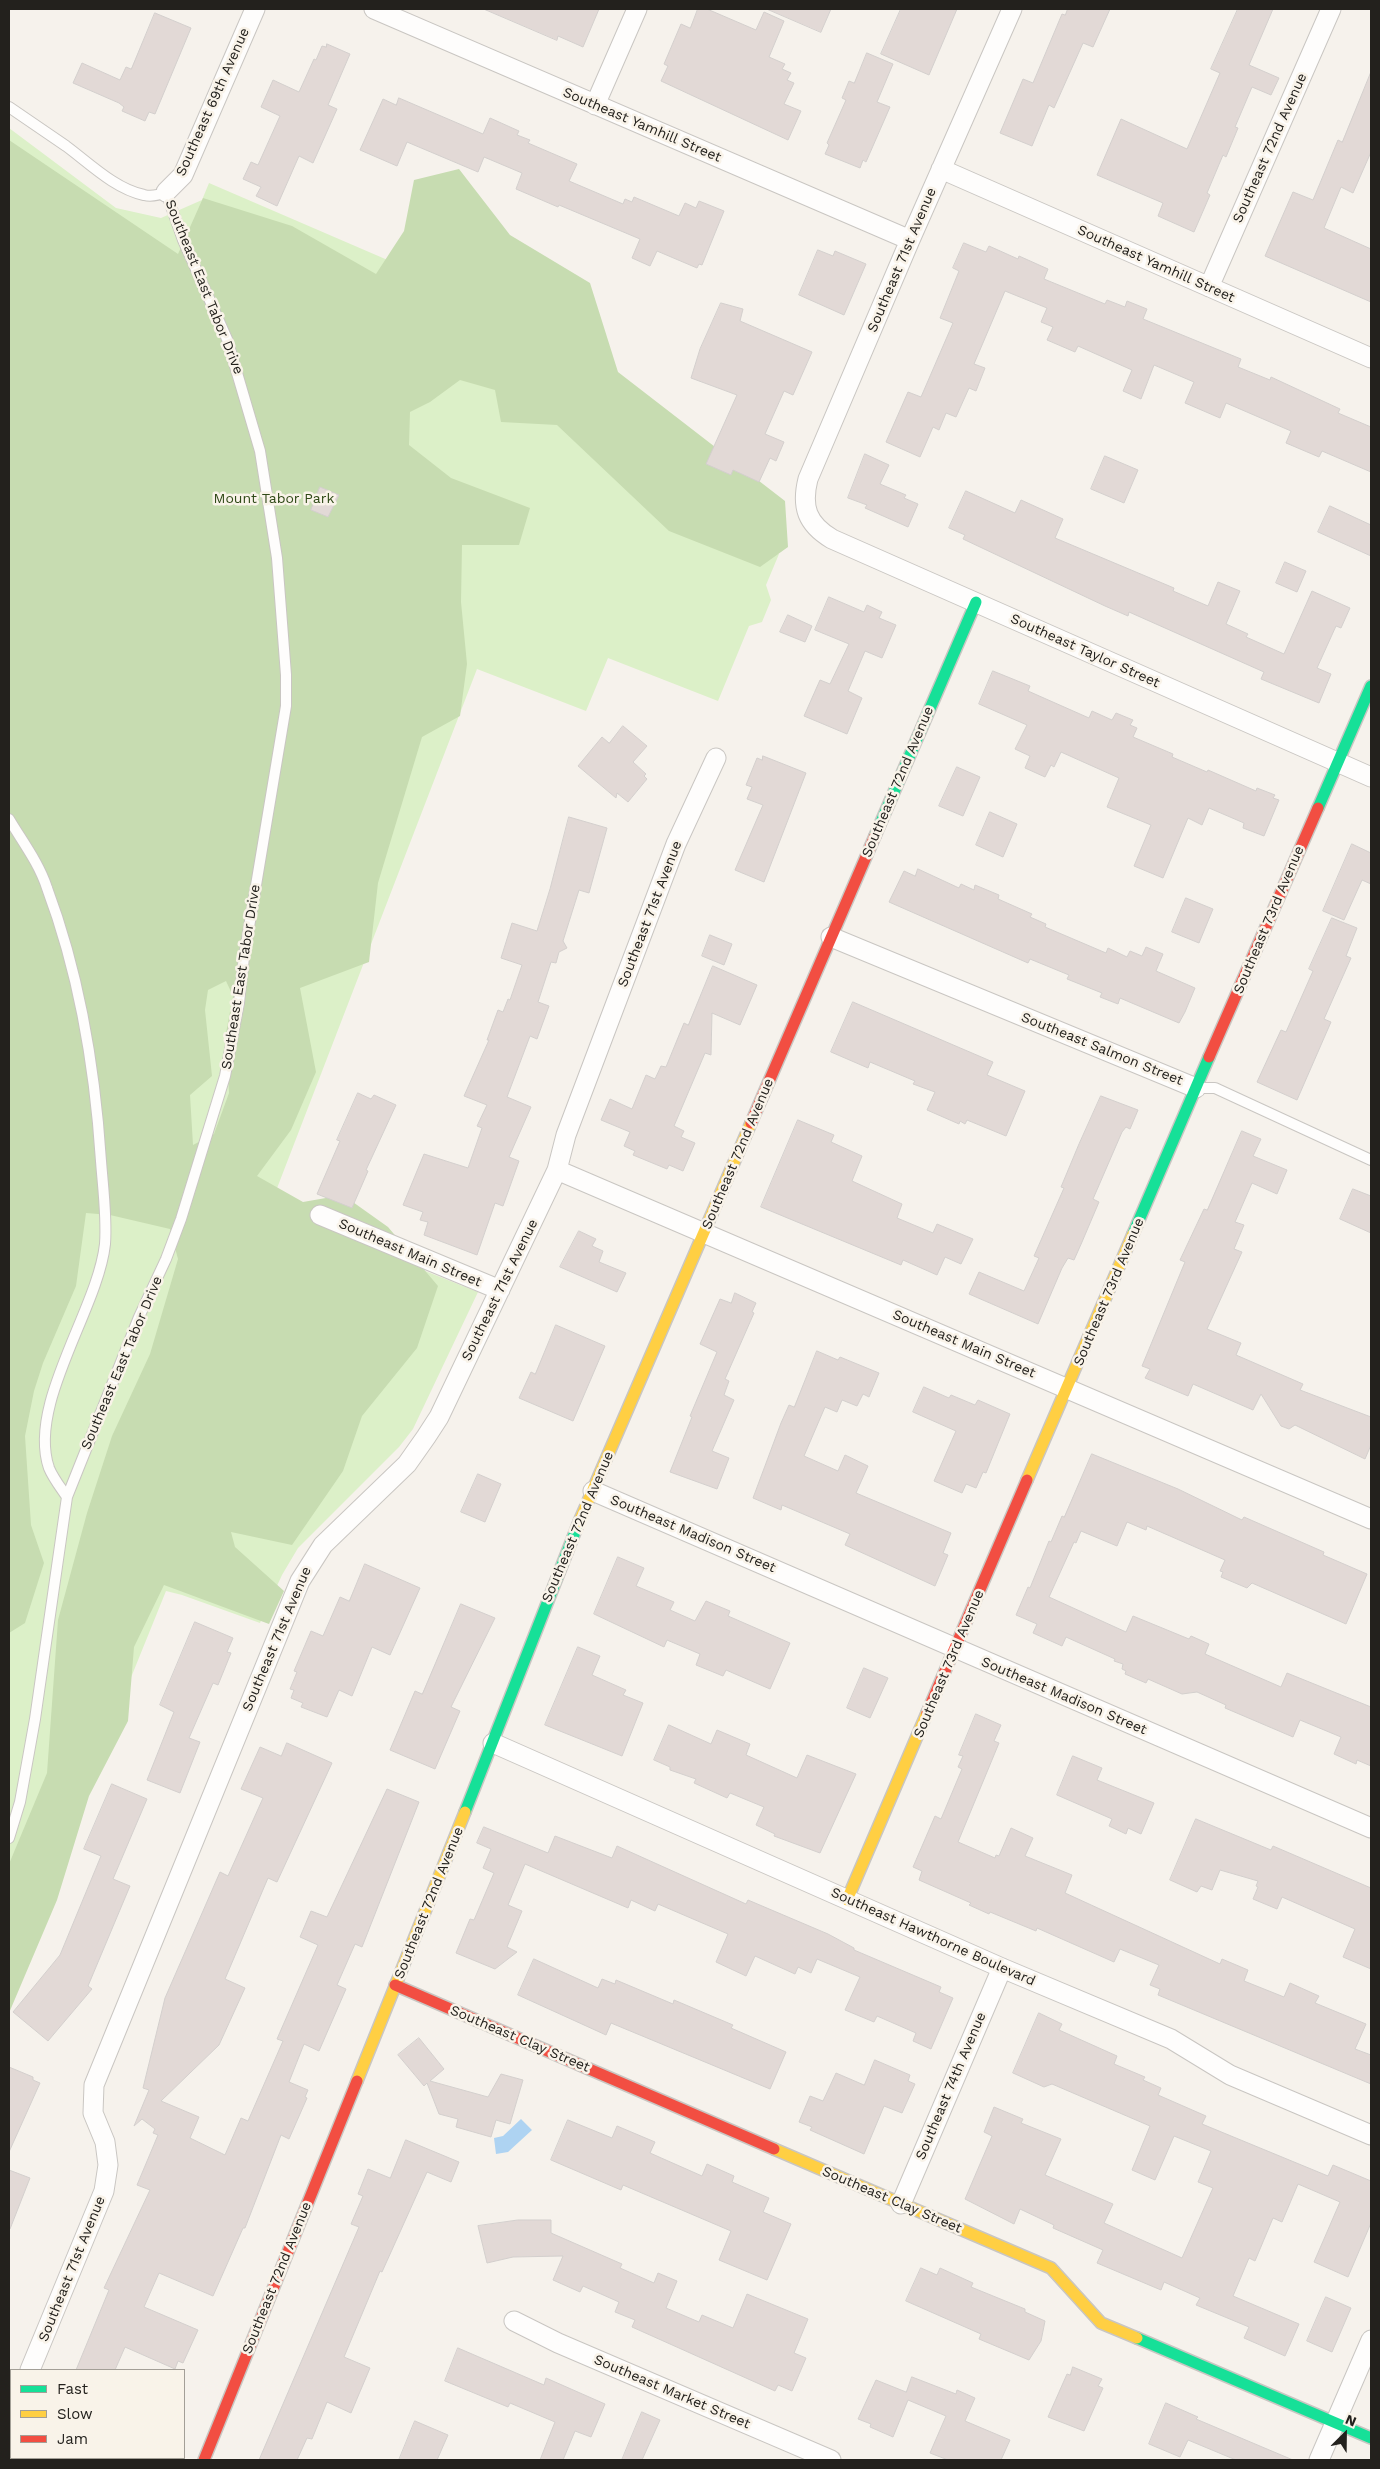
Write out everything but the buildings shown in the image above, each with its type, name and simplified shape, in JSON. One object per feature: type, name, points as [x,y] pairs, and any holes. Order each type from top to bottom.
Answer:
[{"type":"street","name":"Southeast 69th Avenue","points":[[166,192],[174,187],[187,167],[255,9]]},
{"type":"street","name":"Southeast Yamhill Street","points":[[374,9],[910,240]]},
{"type":"street","points":[[595,105],[637,9]]},
{"type":"street","name":"Southeast 71st Avenue","points":[[807,514],[805,494],[808,479],[910,240],[1012,9]]},
{"type":"street","name":"Southeast 72nd Avenue","points":[[1208,287],[1332,9]]},
{"type":"street","name":"Southeast Yamhill Street","points":[[941,169],[1371,358]]},
{"type":"street","name":"Southeast Taylor Street","points":[[807,514],[818,530],[832,539],[1371,777]]},
{"type":"street","name":"Southeast 72nd Avenue","points":[[204,2460],[493,1743],[561,1563],[976,602]]},
{"type":"street","name":"Southeast 73rd Avenue","points":[[847,1900],[1371,686]]},
{"type":"street","name":"Southeast 71st Avenue","points":[[30,2369],[104,2191],[108,2165],[105,2142],[92,2113],[94,2085],[300,1581],[323,1545],[407,1464],[439,1417],[557,1170],[566,1135],[676,844],[716,758]]},
{"type":"street","name":"Southeast Salmon Street","points":[[831,937],[1196,1088]]},
{"type":"street","name":"Southeast Main Street","points":[[557,1170],[1371,1519]]},
{"type":"street","name":"Southeast Main Street","points":[[320,1215],[500,1290]]},
{"type":"street","name":"Southeast Madison Street","points":[[593,1491],[1371,1828]]},
{"type":"street","name":"Southeast Hawthorne Boulevard","points":[[493,1743],[1002,1968],[1171,2039],[1230,2075],[1371,2135]]},
{"type":"street","name":"Southeast 74th Avenue","points":[[901,2204],[1002,1968]]},
{"type":"street","name":"Southeast Clay Street","points":[[395,1986],[1051,2268],[1101,2323],[1371,2438]]},
{"type":"street","name":"Southeast Market Street","points":[[514,2321],[795,2453],[831,2460]]},
{"type":"street","points":[[1319,2460],[1371,2340]]},
{"type":"lane","points":[[9,108],[40,127],[102,173],[130,190],[144,196],[156,196],[166,192]]},
{"type":"lane","name":"Southeast East Tabor Drive","points":[[9,1838],[20,1802],[35,1719],[66,1497],[139,1317],[182,1219],[225,1076],[234,1031],[286,706],[286,675],[277,558],[260,451],[227,338],[183,240],[166,192]]},
{"type":"lane","points":[[9,818],[47,887],[68,953],[87,1027],[100,1136],[106,1221],[105,1246],[92,1290],[59,1380],[49,1412],[45,1434],[45,1447],[50,1469],[66,1497]]},
{"type":"lane","name":"Southeast Salmon Street","points":[[1196,1088],[1214,1088],[1371,1160]]},
{"type":"green space","name":"Mount Tabor Park","points":[[9,128],[116,208],[161,218],[202,200],[209,183],[587,346],[759,545],[779,554],[766,585],[771,600],[762,622],[749,626],[718,701],[608,658],[586,711],[477,669],[269,1209],[478,1292],[413,1429],[399,1447],[298,1548],[282,1575],[260,1623],[166,1591],[9,1979]]},
{"type":"green space","name":"Mount Tabor Park","points":[[9,140],[178,254],[203,198],[292,226],[376,274],[404,231],[414,180],[459,169],[510,235],[590,283],[618,372],[785,501],[788,547],[760,567],[669,531],[557,425],[501,422],[495,390],[460,380],[430,402],[410,412],[409,445],[451,478],[530,508],[519,545],[462,545],[461,602],[467,664],[460,716],[422,737],[378,883],[369,962],[300,988],[316,1072],[291,1130],[257,1176],[303,1202],[343,1195],[388,1227],[438,1286],[417,1348],[362,1416],[343,1471],[292,1545],[231,1532],[235,1547],[284,1591],[269,1624],[164,1585],[134,1647],[128,1721],[89,1796],[57,1900],[9,2013],[9,1864],[47,1773],[58,1620],[87,1513],[112,1436],[150,1354],[178,1259],[170,1229],[110,1215],[86,1213],[76,1286],[43,1363],[34,1391],[25,1436],[31,1525],[44,1563],[25,1623],[9,1633]],"holes":[[[226,981],[233,996],[226,1033],[229,1093],[214,1134],[193,1145],[190,1095],[212,1076],[205,1010],[208,990]]]},
{"type":"water","points":[[521,2119],[532,2130],[508,2152],[496,2154],[494,2138],[503,2136]]},
{"type":"traffic: fast","points":[[875,836],[976,602]]},
{"type":"traffic: fast","points":[[1318,808],[1371,686]]},
{"type":"traffic: fast","points":[[1133,1234],[1209,1057]]},
{"type":"traffic: fast","points":[[465,1812],[579,1522]]},
{"type":"traffic: fast","points":[[1137,2338],[1371,2438]]},
{"type":"traffic: slow","points":[[579,1522],[751,1123]]},
{"type":"traffic: slow","points":[[1027,1480],[1133,1234]]},
{"type":"traffic: slow","points":[[847,1900],[927,1713]]},
{"type":"traffic: slow","points":[[357,2081],[465,1812]]},
{"type":"traffic: slow","points":[[774,2149],[1051,2268],[1101,2323],[1137,2338]]},
{"type":"traffic: jam","points":[[1209,1057],[1318,808]]},
{"type":"traffic: jam","points":[[751,1123],[875,836]]},
{"type":"traffic: jam","points":[[927,1713],[1027,1480]]},
{"type":"traffic: jam","points":[[395,1985],[774,2149]]},
{"type":"traffic: jam","points":[[204,2460],[357,2081]]}]
